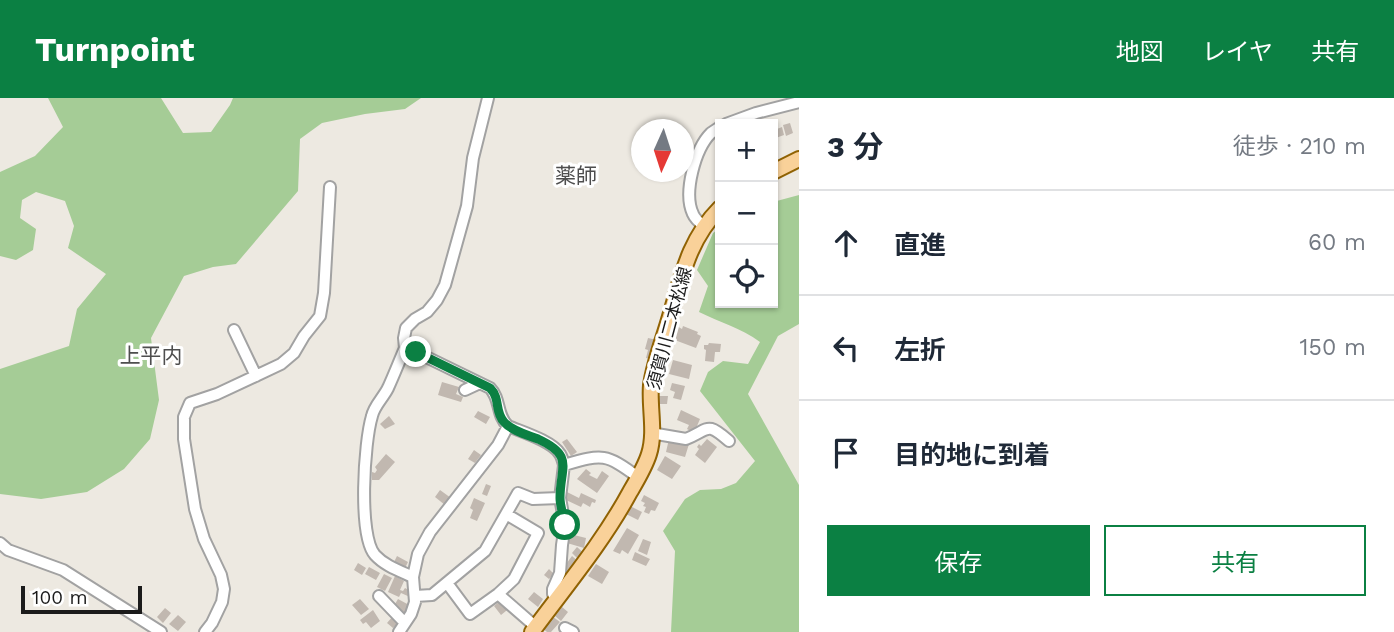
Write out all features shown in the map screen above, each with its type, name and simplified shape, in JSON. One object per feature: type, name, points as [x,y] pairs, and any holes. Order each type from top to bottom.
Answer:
[{"type":"main road","points":[[778,170],[799,159]]},
{"type":"main road","name":"須賀川二本松線","points":[[535,629],[612,524],[650,452],[651,396],[655,368],[681,277],[695,241],[715,214]]},
{"type":"street","points":[[413,577],[373,554],[368,540],[363,497],[368,431],[372,413],[387,391],[405,348],[406,328],[427,312],[437,300],[450,272],[467,206],[473,158],[488,98]]},
{"type":"street","points":[[740,119],[779,102],[799,102]]},
{"type":"street","points":[[704,226],[691,211],[693,167],[702,146],[715,130]]},
{"type":"street","points":[[205,632],[222,602],[224,589],[195,509],[184,439],[184,417],[190,403],[217,394],[281,364],[294,353],[320,316],[324,293],[330,187]]},
{"type":"street","points":[[234,330],[256,376]]},
{"type":"street","points":[[405,348],[490,388],[498,400],[502,421],[544,442],[560,454],[564,465],[560,498],[565,525],[560,573],[553,589],[557,600]]},
{"type":"street","points":[[464,390],[480,383]]},
{"type":"street","points":[[379,596],[402,628],[415,602],[413,577],[418,554],[430,532],[498,445],[508,426]]},
{"type":"street","points":[[651,433],[686,439],[712,428],[729,441]]},
{"type":"street","points":[[564,465],[599,456],[619,464],[638,477]]},
{"type":"street","points":[[415,596],[432,595],[485,551],[518,493],[533,499],[560,498]]},
{"type":"street","points":[[447,583],[470,614],[514,579],[538,533],[506,513]]},
{"type":"street","points":[[0,543],[8,550],[63,570],[161,632]]},
{"type":"street","points":[[498,594],[535,629]]},
{"type":"green space","points":[[48,98],[161,98],[183,133],[211,132],[233,98],[421,98],[405,109],[322,123],[300,139],[298,191],[236,264],[213,267],[184,276],[151,338],[159,400],[150,439],[124,469],[87,492],[41,499],[0,494],[0,369],[69,346],[77,309],[106,274],[68,248],[74,226],[65,201],[36,192],[22,200],[20,218],[36,229],[33,250],[16,260],[0,256],[0,172],[35,156],[63,127]]},
{"type":"green space","points":[[799,195],[799,324],[778,336],[748,394],[799,485],[799,632],[671,632],[675,551],[663,531],[685,499],[700,490],[721,489],[736,483],[755,461],[700,391],[708,372],[723,361],[748,364],[760,342],[699,312],[708,286],[697,270],[715,232],[715,308],[778,308],[778,201]]},
{"type":"building","points":[[790,123],[793,133],[786,136],[783,125]]},
{"type":"building","points":[[782,127],[784,135],[778,137],[778,129]]},
{"type":"building","points":[[677,326],[698,332],[701,336],[696,348],[672,339]]},
{"type":"building","points":[[648,338],[657,340],[652,359],[646,358]]},
{"type":"building","points":[[721,344],[720,352],[715,352],[714,362],[705,361],[704,345]]},
{"type":"building","points":[[673,360],[692,365],[689,379],[669,374]]},
{"type":"building","points":[[442,382],[459,387],[456,394],[463,397],[461,402],[438,395]]},
{"type":"building","points":[[672,383],[685,386],[681,400],[673,398],[675,392],[670,390]]},
{"type":"building","points":[[658,396],[668,396],[667,404],[658,404]]},
{"type":"building","points":[[681,410],[700,419],[694,433],[687,429],[689,425],[677,420]]},
{"type":"building","points":[[478,411],[490,417],[486,424],[474,417]]},
{"type":"building","points":[[389,416],[395,424],[385,429],[380,424]]},
{"type":"building","points":[[567,439],[577,452],[571,456],[562,442]]},
{"type":"building","points":[[669,439],[689,444],[685,457],[666,452]]},
{"type":"building","points":[[707,439],[717,447],[705,463],[695,455],[699,444],[701,446]]},
{"type":"building","points":[[474,450],[481,455],[475,463],[468,459]]},
{"type":"building","points":[[386,454],[395,462],[379,480],[372,480],[372,472],[375,473],[375,467]]},
{"type":"building","points":[[665,456],[681,466],[672,479],[657,470]]},
{"type":"building","points":[[586,469],[591,473],[589,475],[597,479],[602,471],[609,476],[597,493],[577,479]]},
{"type":"building","points":[[486,484],[491,486],[487,496],[482,494]]},
{"type":"building","points":[[440,490],[451,498],[445,505],[435,497]]},
{"type":"building","points":[[567,492],[579,498],[581,493],[596,500],[595,503],[592,502],[590,507],[583,503],[581,507],[564,499]]},
{"type":"building","points":[[644,495],[659,503],[655,511],[651,510],[649,514],[644,512],[645,503],[641,501]]},
{"type":"building","points":[[474,498],[485,503],[477,521],[470,518]]},
{"type":"building","points":[[630,506],[642,512],[638,520],[626,514]]},
{"type":"building","points":[[627,528],[639,535],[628,554],[622,550],[620,554],[613,551]]},
{"type":"building","points":[[570,534],[586,538],[584,548],[567,543]]},
{"type":"building","points":[[643,539],[651,542],[647,555],[638,551]]},
{"type":"building","points":[[577,547],[586,555],[580,561],[572,553]]},
{"type":"building","points":[[635,552],[650,559],[646,566],[632,560]]},
{"type":"building","points":[[397,556],[408,562],[405,568],[394,562]]},
{"type":"building","points":[[572,556],[579,562],[571,573],[563,568]]},
{"type":"building","points":[[358,563],[366,568],[362,575],[354,570]]},
{"type":"building","points":[[596,564],[609,572],[602,584],[588,576]]},
{"type":"building","points":[[369,567],[380,573],[376,580],[365,574]]},
{"type":"building","points":[[549,569],[554,574],[549,579],[544,575]]},
{"type":"building","points":[[384,574],[392,578],[385,591],[377,587]]},
{"type":"building","points":[[395,576],[404,581],[400,590],[405,588],[412,592],[410,597],[401,593],[399,597],[388,592]]},
{"type":"building","points":[[534,592],[543,599],[538,607],[528,599]]},
{"type":"building","points":[[360,599],[369,609],[361,615],[352,605]]},
{"type":"building","points":[[398,599],[411,606],[406,614],[397,609],[395,604]]},
{"type":"building","points":[[500,601],[511,607],[501,615],[494,606]]},
{"type":"building","points":[[562,607],[568,612],[561,621],[555,616]]},
{"type":"building","points":[[165,608],[171,613],[163,623],[157,617]]},
{"type":"building","points":[[373,610],[380,621],[371,628],[360,620]]},
{"type":"building","points":[[178,615],[186,622],[178,631],[169,624]]},
{"type":"building","points":[[393,616],[399,622],[393,628],[387,623]]},
{"type":"building","points":[[552,616],[560,622],[551,632],[547,632],[542,628]]},
{"type":"district","name":"薬師","points":[[576,175]]},
{"type":"district","name":"上平内","points":[[151,355]]},
{"type":"route","points":[[416,352],[490,388],[498,400],[502,421],[544,442],[560,454],[564,465],[560,498],[565,525]]}]
